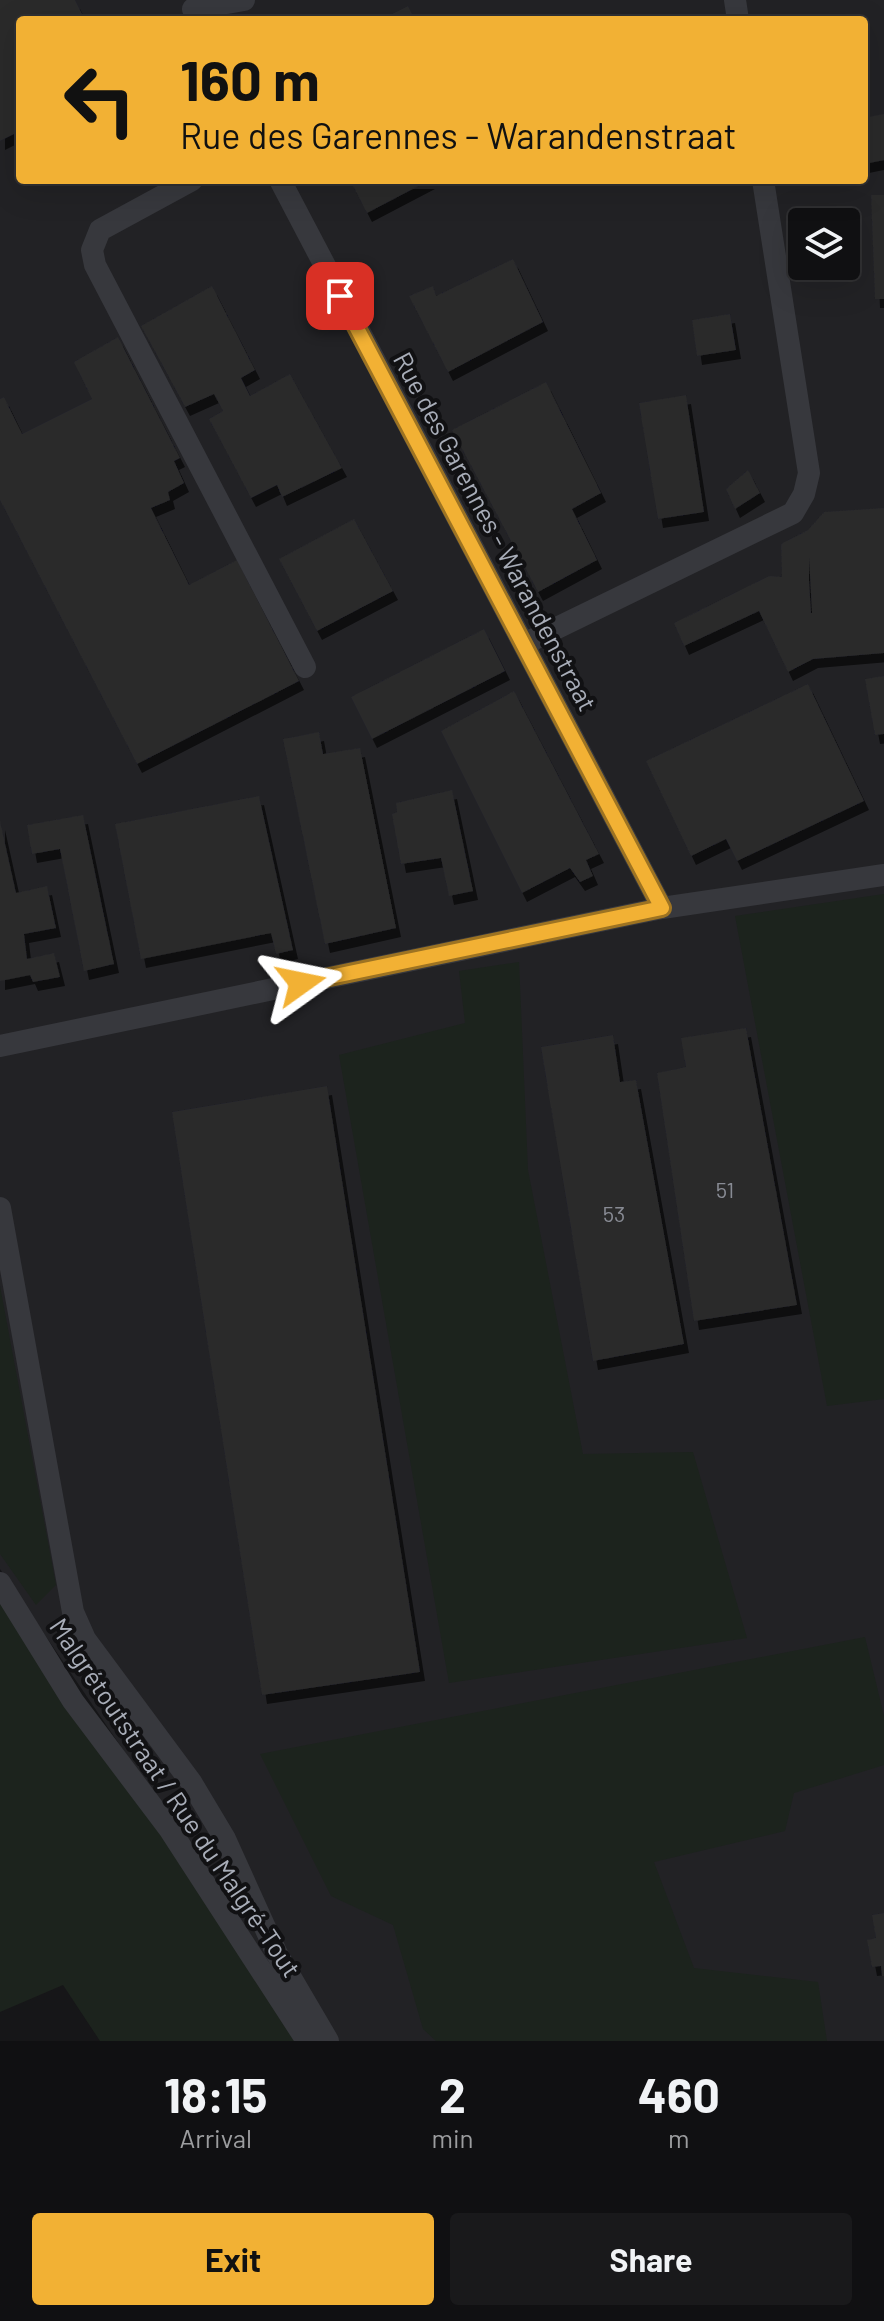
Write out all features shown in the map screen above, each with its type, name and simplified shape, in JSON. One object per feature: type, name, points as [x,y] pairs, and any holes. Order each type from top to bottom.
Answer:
[{"type":"lane","points":[[193,10],[244,0]]},
{"type":"lane","points":[[185,184],[100,230],[92,250],[95,265],[305,667]]},
{"type":"lane","name":"Rue des Garennes - Warandenstraat","points":[[282,184],[662,908]]},
{"type":"lane","points":[[524,644],[793,513],[804,494],[809,473],[764,184]]},
{"type":"lane","points":[[0,1046],[662,908],[884,875]]},
{"type":"lane","points":[[0,1208],[73,1612],[85,1639],[191,1782],[225,1839],[277,1954],[328,2041]]},
{"type":"lane","name":"Malgrétoutstraat / Rue du Malgré-Tout","points":[[0,1583],[73,1701],[170,1830],[307,2041]]},
{"type":"shaded area","points":[[0,0],[884,0],[884,2041],[314,2041],[192,1851],[0,1569]]},
{"type":"shaded area","points":[[884,894],[884,1399],[827,1406],[735,916]]},
{"type":"shaded area","points":[[519,962],[528,1170],[583,1454],[693,1452],[747,1638],[449,1683],[339,1055],[465,1023],[459,971]]},
{"type":"shaded area","points":[[0,1286],[56,1585],[36,1605],[0,1554]]},
{"type":"shaded area","points":[[0,1598],[301,2041],[100,2041],[63,1985],[0,2012]]},
{"type":"shaded area","points":[[865,1637],[884,1716],[884,1765],[794,1793],[785,1831],[654,1862],[694,1968],[818,1982],[827,2041],[436,2041],[423,2029],[393,1925],[331,1896],[260,1754]]},
{"type":"building","points":[[0,0],[75,0],[83,16],[16,16],[16,133],[0,141]]},
{"type":"building","points":[[408,6],[413,16],[388,16]]},
{"type":"building","points":[[884,114],[884,160],[868,163],[868,117]]},
{"type":"building","points":[[352,184],[422,184],[367,213]]},
{"type":"building","points":[[871,195],[884,195],[884,299],[875,299]]},
{"type":"building","points":[[513,259],[543,322],[448,372],[409,296],[433,286],[436,296]]},
{"type":"building","points":[[212,286],[255,370],[241,378],[250,396],[290,374],[342,468],[282,497],[277,485],[251,498],[209,419],[223,411],[214,394],[185,407],[141,326]]},
{"type":"building","points":[[730,314],[736,350],[697,356],[692,320]]},
{"type":"building","points":[[118,337],[180,458],[174,461],[184,483],[168,492],[170,500],[151,508],[189,585],[237,560],[299,681],[137,764],[0,500],[0,399],[4,397],[22,434],[92,399],[74,362]]},
{"type":"building","points":[[546,382],[601,493],[572,509],[597,560],[538,592],[452,430]]},
{"type":"building","points":[[686,395],[704,512],[658,519],[639,403]]},
{"type":"building","points":[[748,470],[760,493],[735,509],[726,489]]},
{"type":"building","points":[[884,508],[884,653],[813,659],[788,672],[759,611],[684,646],[674,623],[769,576],[782,577],[781,544],[808,530],[824,512]],"holes":[[[809,557],[812,613],[809,579]]]},
{"type":"building","points":[[354,519],[393,591],[317,631],[279,559]]},
{"type":"building","points":[[484,629],[505,671],[372,739],[351,697]]},
{"type":"building","points":[[884,676],[884,734],[875,735],[865,679]]},
{"type":"building","points":[[808,684],[864,801],[737,861],[726,839],[691,856],[646,761]]},
{"type":"building","points":[[514,691],[599,854],[586,860],[593,876],[580,882],[570,868],[522,893],[441,731]]},
{"type":"building","points":[[319,732],[323,754],[360,748],[396,928],[325,944],[283,739]]},
{"type":"building","points":[[452,790],[473,891],[449,896],[441,858],[401,864],[392,814],[397,812],[396,803]]},
{"type":"building","points":[[259,796],[293,950],[276,954],[271,933],[141,959],[115,824]]},
{"type":"building","points":[[83,815],[114,964],[84,971],[60,849],[32,854],[27,825]]},
{"type":"building","points":[[0,821],[16,893],[47,886],[56,928],[24,934],[27,959],[54,953],[60,977],[33,982],[30,975],[0,981]]},
{"type":"building","points":[[746,1028],[797,1305],[694,1321],[657,1073],[686,1067],[681,1038]]},
{"type":"building","points":[[613,1035],[620,1082],[636,1080],[684,1344],[593,1361],[541,1047]]},
{"type":"building","points":[[327,1086],[420,1672],[262,1695],[172,1112]]},
{"type":"building","points":[[884,1913],[882,1976],[881,1966],[872,1967],[867,1940],[876,1938],[872,1915]]},
{"type":"route","points":[[301,983],[662,908],[340,296]]}]
